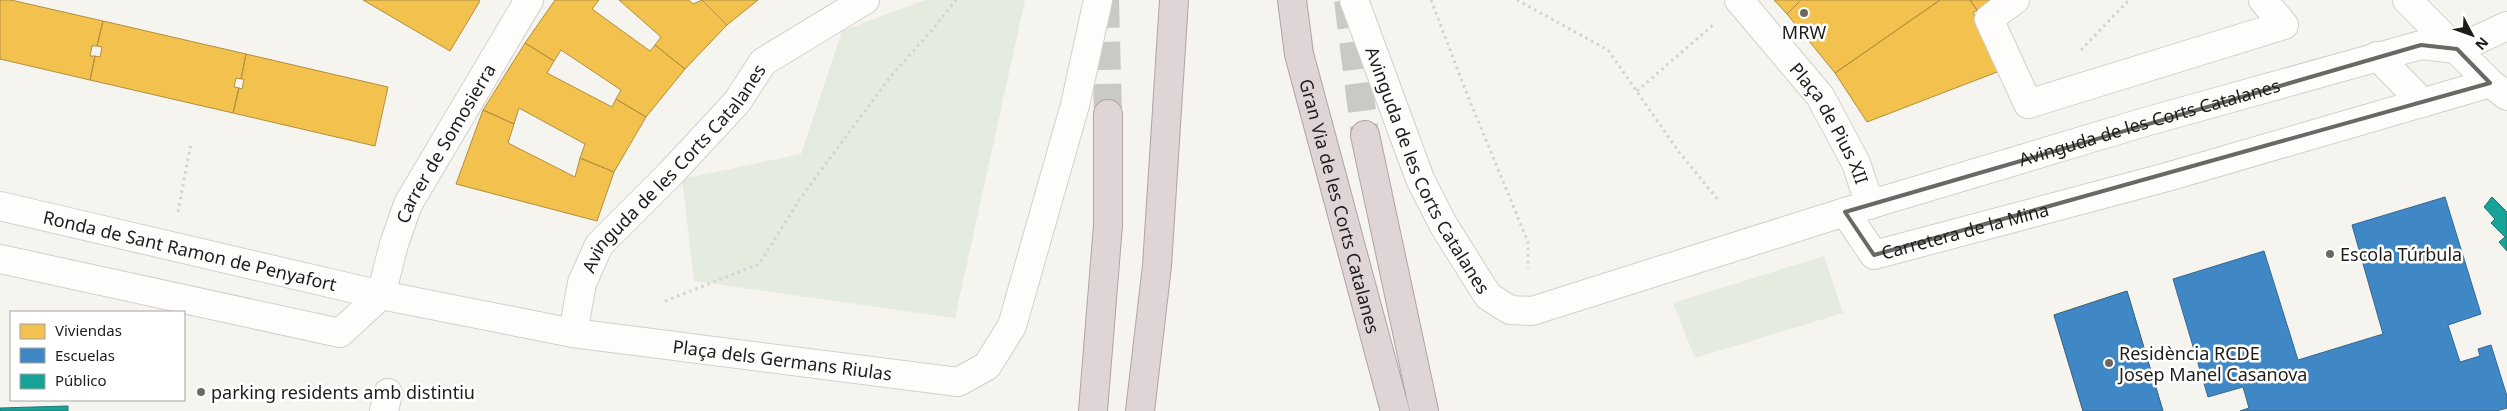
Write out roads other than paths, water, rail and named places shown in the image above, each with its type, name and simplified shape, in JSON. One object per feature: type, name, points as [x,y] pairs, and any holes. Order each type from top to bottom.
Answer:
[{"type":"highway","points":[[1140,411],[1157,266],[1174,0]]},
{"type":"highway","name":"Gran Via de les Corts Catalanes","points":[[1292,0],[1299,54],[1395,411]]},
{"type":"highway","points":[[1093,411],[1108,225],[1108,114]]},
{"type":"highway","points":[[1364,134],[1424,411]]},
{"type":"street","name":"Carrer de Somosierra","points":[[381,295],[394,244],[408,204],[529,0]]},
{"type":"street","name":"Avinguda de les Corts Catalanes","points":[[573,333],[582,283],[599,245],[671,173],[737,102],[763,62],[865,0]]},
{"type":"street","name":"Plaça dels Germans Riulas","points":[[573,333],[958,382],[987,366],[1012,326],[1075,106],[1098,0]]},
{"type":"street","name":"Avinguda de les Corts Catalanes","points":[[1354,0],[1420,179],[1444,226],[1488,296],[1510,310],[1532,311],[1858,208],[2377,56],[2421,45],[2457,49]]},
{"type":"street","name":"Plaça de Pius XII","points":[[1740,0],[1820,96],[1856,163],[1858,208]]},
{"type":"street","points":[[2014,0],[1989,19],[2028,104],[2284,25],[2263,0]]},
{"type":"street","points":[[2407,0],[2498,90]]},
{"type":"street","points":[[2457,49],[2507,26]]},
{"type":"street","points":[[2377,56],[2423,104]]},
{"type":"street","name":"Carretera de la Mina","points":[[1858,208],[1874,255],[2158,179],[2423,104],[2498,90]]},
{"type":"street","name":"Ronda de Sant Ramon de Penyafort","points":[[0,206],[381,295],[573,333]]},
{"type":"street","points":[[0,259],[340,333],[381,295]]},
{"type":"tunnel","points":[[1105,0],[1108,114]]},
{"type":"tunnel","points":[[1348,0],[1365,135]]},
{"type":"place","name":"MRW","points":[[1804,13]]},
{"type":"place","name":"Escola Túrbula","points":[[2330,254]]},
{"type":"place","name":"Residència RCDE Josep Manel Casanova","points":[[2109,363]]},
{"type":"place","name":"parking residents amb distintiu","points":[[201,392]]}]
